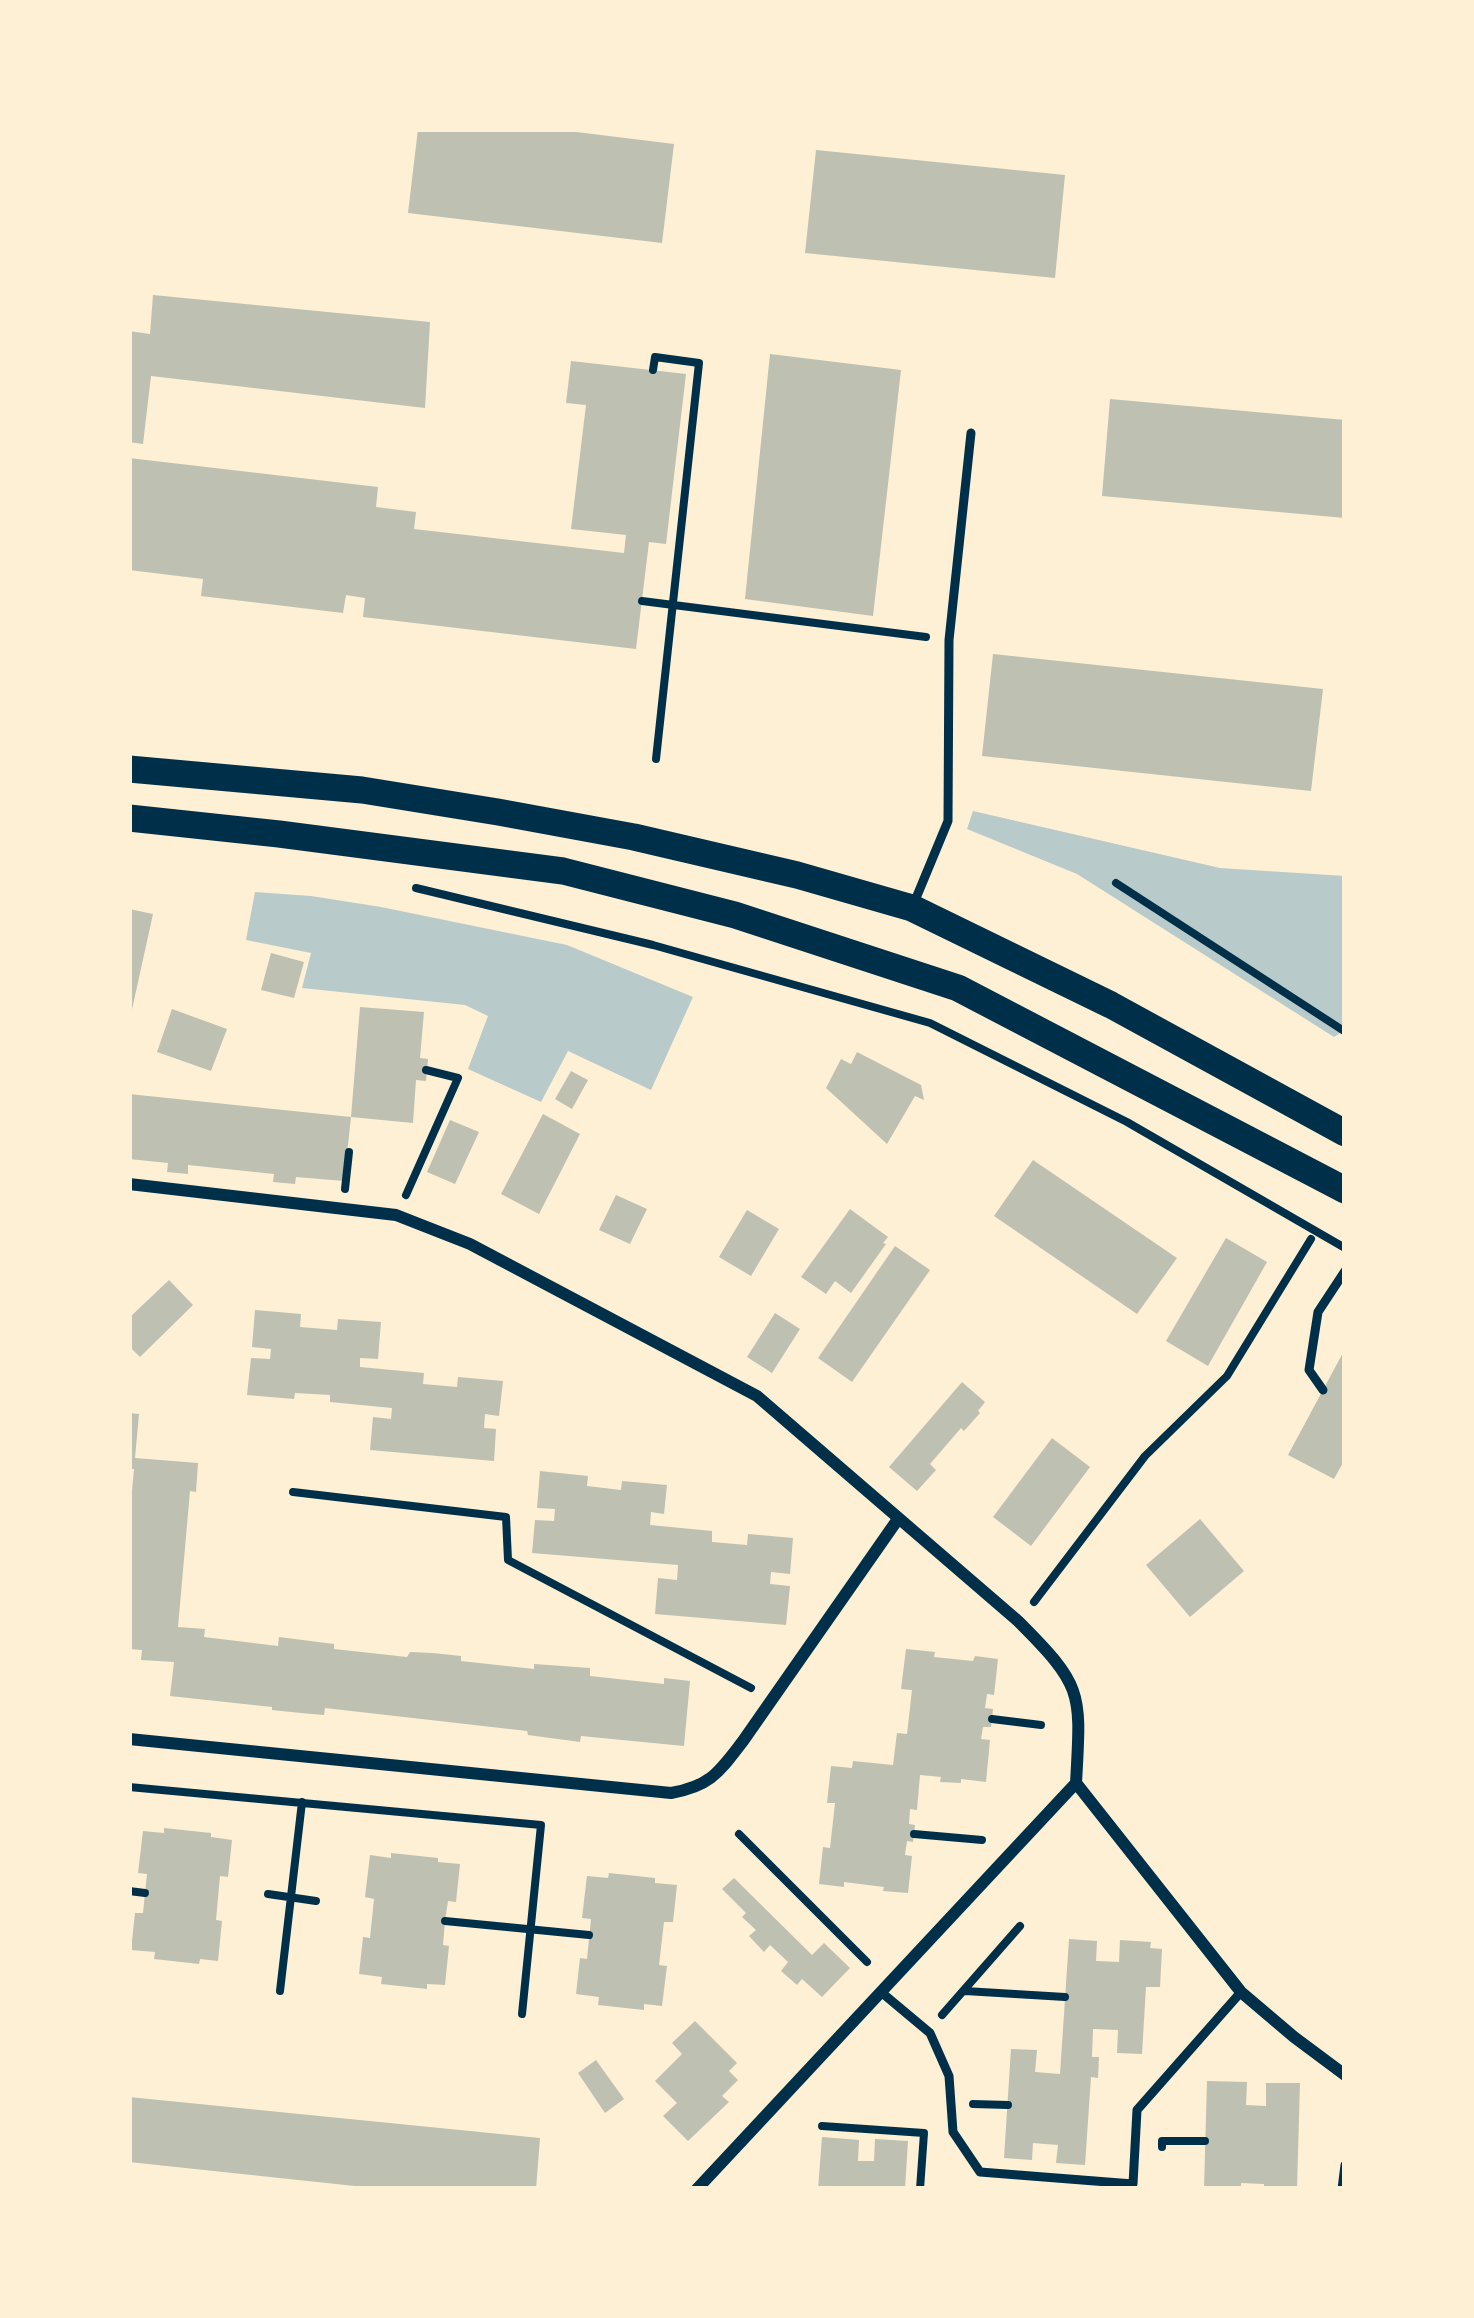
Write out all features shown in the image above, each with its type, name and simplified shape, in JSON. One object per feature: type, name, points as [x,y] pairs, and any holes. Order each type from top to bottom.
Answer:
[{"type":"main road","points":[[129,769],[362,790],[498,812],[797,874],[911,908],[1111,1005],[1345,1133]]},
{"type":"main road","points":[[129,818],[563,871],[734,915],[958,988],[1345,1190]]},
{"type":"street","points":[[129,1184],[396,1215],[470,1244],[757,1396],[1018,1621],[1067,1674],[1080,1712],[1076,1783],[697,2189]]},
{"type":"street","points":[[129,1739],[671,1793],[698,1789],[720,1771],[898,1519]]},
{"type":"street","points":[[1076,1783],[1241,1992],[1345,2075]]},
{"type":"lane","points":[[911,908],[948,821],[949,640],[971,433]]},
{"type":"lane","points":[[1323,1390],[1309,1370],[1318,1312],[1345,1271]]},
{"type":"lane","points":[[881,1992],[930,2033],[949,2075],[952,2132],[980,2172],[1133,2186],[1137,2110],[1241,1992]]},
{"type":"lane","points":[[1342,2189],[1345,2165]]},
{"type":"path","points":[[653,370],[655,357],[699,363],[656,759]]},
{"type":"path","points":[[642,601],[949,640]]},
{"type":"path","points":[[1116,883],[1344,1031]]},
{"type":"path","points":[[412,888],[653,945],[930,1023],[1127,1122],[1345,1248]]},
{"type":"path","points":[[405,1197],[458,1078],[426,1070]]},
{"type":"path","points":[[344,1196],[349,1152]]},
{"type":"path","points":[[1034,1602],[1144,1456],[1227,1376],[1311,1238]]},
{"type":"path","points":[[293,1492],[506,1517],[508,1560],[770,1698]]},
{"type":"path","points":[[992,1719],[1041,1725]]},
{"type":"path","points":[[129,1786],[541,1825],[522,2014]]},
{"type":"path","points":[[280,1990],[302,1802]]},
{"type":"path","points":[[739,1834],[867,1962]]},
{"type":"path","points":[[914,1834],[982,1840]]},
{"type":"path","points":[[129,1891],[145,1893]]},
{"type":"path","points":[[268,1894],[316,1900]]},
{"type":"path","points":[[445,1921],[589,1935]]},
{"type":"path","points":[[929,2005],[941,2016],[1019,1926]]},
{"type":"path","points":[[963,1991],[1065,1997]]},
{"type":"path","points":[[972,2089],[975,2121]]},
{"type":"path","points":[[974,2104],[1008,2105]]},
{"type":"path","points":[[822,2126],[924,2133],[920,2189]]},
{"type":"path","points":[[1162,2141],[1205,2141]]},
{"type":"shaded area","points":[[973,811],[1220,868],[1345,876],[1345,1030],[1334,1037],[1077,874],[967,829]]},
{"type":"shaded area","points":[[255,892],[381,907],[567,945],[693,997],[651,1090],[568,1051],[541,1102],[468,1069],[488,1016],[465,1005],[302,988],[311,953],[246,940]]},
{"type":"building","points":[[418,129],[552,129],[674,144],[662,243],[408,213]]},
{"type":"building","points":[[816,150],[1065,175],[1055,278],[805,253]]},
{"type":"building","points":[[153,295],[430,322],[425,408],[151,376],[143,444],[129,442],[129,331],[150,334]]},
{"type":"building","points":[[770,354],[901,370],[873,616],[745,599]]},
{"type":"building","points":[[571,361],[686,374],[666,544],[649,542],[636,649],[363,617],[365,598],[346,595],[343,613],[201,596],[203,579],[129,570],[129,458],[378,487],[376,507],[416,512],[414,529],[624,553],[626,535],[571,529],[586,405],[566,403]]},
{"type":"building","points":[[1110,399],[1345,420],[1345,518],[1102,496]]},
{"type":"building","points":[[993,654],[1323,689],[1311,791],[982,756]]},
{"type":"building","points":[[129,909],[153,914],[131,1014],[129,1014]]},
{"type":"building","points":[[271,953],[304,962],[294,998],[261,990]]},
{"type":"building","points":[[360,1007],[424,1012],[420,1058],[428,1059],[426,1081],[416,1080],[413,1123],[351,1117]]},
{"type":"building","points":[[172,1009],[227,1029],[211,1071],[157,1052]]},
{"type":"building","points":[[857,1052],[921,1085],[924,1100],[915,1096],[887,1144],[826,1088],[841,1059],[851,1064]]},
{"type":"building","points":[[571,1071],[588,1080],[572,1109],[555,1099]]},
{"type":"building","points":[[129,1094],[351,1117],[344,1181],[296,1177],[295,1184],[273,1182],[274,1174],[188,1165],[188,1174],[167,1172],[168,1163],[129,1159]]},
{"type":"building","points":[[543,1114],[580,1134],[539,1214],[501,1194]]},
{"type":"building","points":[[450,1120],[479,1132],[455,1184],[427,1172]]},
{"type":"building","points":[[1033,1160],[1177,1258],[1137,1314],[994,1216]]},
{"type":"building","points":[[616,1195],[647,1209],[630,1244],[599,1230]]},
{"type":"building","points":[[850,1209],[888,1237],[851,1293],[835,1281],[826,1294],[801,1277]]},
{"type":"building","points":[[747,1210],[779,1229],[751,1276],[719,1257]]},
{"type":"building","points":[[1226,1238],[1267,1262],[1208,1366],[1166,1341]]},
{"type":"building","points":[[895,1246],[930,1270],[852,1382],[818,1358]]},
{"type":"building","points":[[169,1280],[193,1305],[140,1357],[129,1346],[129,1318]]},
{"type":"building","points":[[255,1310],[301,1314],[300,1327],[337,1330],[338,1319],[381,1322],[378,1359],[360,1358],[360,1367],[424,1373],[423,1384],[457,1387],[458,1377],[503,1381],[499,1416],[485,1414],[484,1428],[496,1429],[494,1461],[370,1450],[373,1417],[391,1419],[392,1408],[330,1402],[330,1395],[295,1393],[294,1399],[247,1395],[251,1358],[270,1359],[271,1349],[252,1347]]},
{"type":"building","points":[[775,1313],[800,1329],[772,1373],[747,1357]]},
{"type":"building","points":[[1345,1349],[1345,1459],[1334,1479],[1288,1455]]},
{"type":"building","points":[[962,1382],[985,1402],[930,1464],[936,1470],[917,1491],[889,1467]]},
{"type":"building","points":[[129,1413],[139,1414],[135,1458],[198,1463],[196,1492],[190,1491],[178,1627],[205,1629],[204,1637],[278,1646],[279,1637],[407,1657],[410,1652],[433,1653],[534,1669],[534,1664],[590,1668],[590,1676],[664,1684],[664,1678],[690,1681],[684,1746],[581,1736],[580,1742],[528,1735],[527,1731],[325,1708],[324,1715],[170,1696],[174,1662],[141,1660],[142,1650],[129,1649],[134,1469],[129,1469]]},
{"type":"building","points":[[1052,1438],[1090,1467],[1031,1546],[993,1517]]},
{"type":"building","points":[[540,1471],[588,1476],[587,1486],[621,1490],[622,1481],[667,1485],[664,1514],[651,1512],[650,1525],[712,1531],[712,1542],[747,1545],[748,1534],[793,1538],[790,1574],[771,1572],[770,1584],[790,1586],[786,1625],[655,1614],[658,1578],[677,1580],[678,1565],[532,1553],[535,1520],[554,1521],[555,1509],[537,1508]]},
{"type":"building","points":[[1200,1519],[1244,1571],[1190,1617],[1146,1565]]},
{"type":"building","points":[[906,1649],[935,1652],[934,1657],[998,1659],[994,1695],[987,1694],[985,1708],[993,1709],[991,1727],[983,1727],[981,1739],[990,1740],[986,1782],[940,1782],[941,1777],[920,1775],[917,1810],[910,1809],[913,1842],[907,1841],[905,1855],[912,1856],[908,1893],[844,1882],[844,1887],[819,1884],[823,1847],[830,1848],[835,1803],[827,1803],[831,1766],[852,1768],[853,1761],[893,1765],[897,1733],[907,1734],[912,1690],[901,1689]]},
{"type":"building","points":[[164,1828],[232,1840],[228,1877],[220,1876],[218,1961],[154,1959],[155,1952],[131,1950],[135,1913],[143,1913],[147,1874],[138,1873],[143,1831],[164,1833]]},
{"type":"building","points":[[391,1853],[460,1864],[456,1902],[448,1901],[445,1921],[443,1945],[449,1946],[445,1985],[427,1984],[427,1989],[381,1984],[382,1977],[359,1974],[363,1937],[370,1938],[374,1899],[365,1897],[370,1855],[391,1858]]},
{"type":"building","points":[[609,1873],[677,1885],[673,1922],[664,1922],[659,1965],[667,1966],[662,2006],[644,2004],[644,2010],[598,2005],[599,1997],[576,1994],[580,1958],[587,1959],[591,1919],[582,1918],[587,1876],[608,1878]]},
{"type":"building","points":[[734,1878],[812,1955],[824,1943],[850,1968],[822,1997],[802,1979],[797,1985],[781,1971],[788,1962],[770,1945],[764,1952],[749,1936],[756,1930],[722,1889]]},
{"type":"building","points":[[1069,1939],[1097,1941],[1096,1961],[1119,1962],[1120,1940],[1151,1942],[1150,1948],[1162,1949],[1160,1987],[1146,1987],[1142,2054],[1117,2053],[1118,2030],[1093,2029],[1092,2057],[1099,2057],[1098,2078],[1091,2077],[1085,2165],[1056,2163],[1058,2145],[1033,2143],[1032,2160],[1004,2158],[1011,2049],[1037,2050],[1035,2072],[1060,2074]]},
{"type":"building","points":[[695,2021],[737,2063],[729,2071],[738,2080],[722,2096],[729,2102],[688,2141],[663,2116],[677,2103],[655,2081],[682,2054],[672,2043]]},
{"type":"building","points":[[596,2060],[624,2099],[605,2113],[578,2073]]},
{"type":"building","points":[[1207,2081],[1247,2082],[1246,2105],[1266,2106],[1266,2083],[1300,2083],[1297,2189],[1241,2183],[1241,2189],[1204,2189]]},
{"type":"building","points":[[129,2097],[540,2138],[536,2189],[383,2189],[129,2162]]},
{"type":"building","points":[[822,2137],[859,2140],[858,2161],[874,2161],[875,2139],[908,2141],[905,2189],[818,2189]]}]
